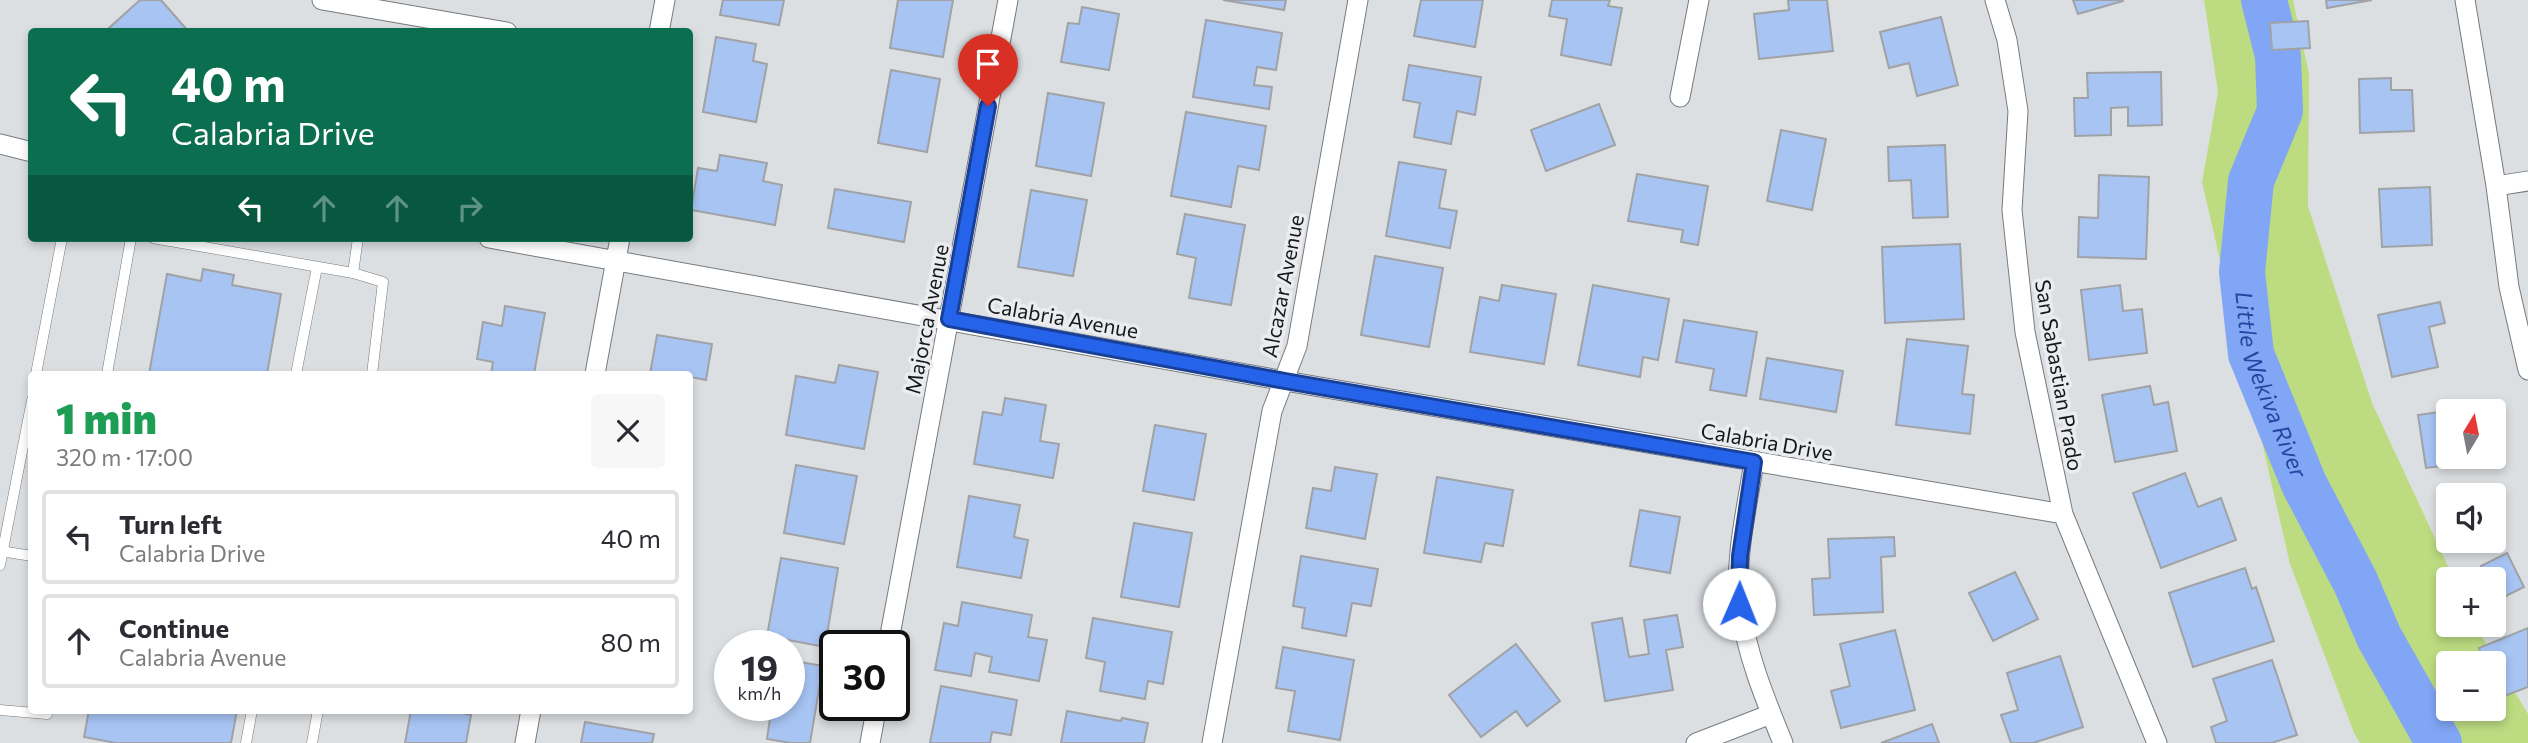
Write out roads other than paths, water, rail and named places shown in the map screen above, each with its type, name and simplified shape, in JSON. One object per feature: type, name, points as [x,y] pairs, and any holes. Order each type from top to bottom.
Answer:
[{"type":"street","points":[[322,0],[483,28]]},
{"type":"street","points":[[660,28],[665,0]]},
{"type":"street","name":"Majorca Avenue","points":[[891,630],[1008,0]]},
{"type":"street","name":"Alcazar Avenue","points":[[1212,743],[1272,411],[1297,346],[1358,0]]},
{"type":"street","points":[[1680,97],[1699,0]]},
{"type":"street","name":"San Sabastian Prado","points":[[1995,0],[2007,40],[2018,111],[2012,210],[2025,332],[2063,514],[2157,743]]},
{"type":"street","points":[[2465,0],[2496,186],[2509,287],[2528,370]]},
{"type":"street","points":[[0,144],[28,151]]},
{"type":"street","points":[[2496,186],[2528,181]]},
{"type":"street","name":"Calabria Avenue","points":[[512,242],[1463,412]]},
{"type":"street","points":[[596,371],[619,242]]},
{"type":"street","name":"Calabria Drive","points":[[1463,412],[2063,514]]},
{"type":"street","points":[[1754,462],[1740,556],[1739,604],[1749,650],[1783,743]]},
{"type":"street","points":[[525,743],[530,714]]},
{"type":"street","points":[[1696,743],[1771,714]]},
{"type":"street","points":[[870,743],[874,721]]},
{"type":"lane","points":[[37,371],[61,242]]},
{"type":"lane","points":[[108,371],[130,242]]},
{"type":"lane","points":[[176,242],[354,273],[383,282],[372,371]]},
{"type":"lane","points":[[354,273],[358,242]]},
{"type":"lane","points":[[297,371],[317,267]]},
{"type":"lane","points":[[0,565],[28,419]]},
{"type":"lane","points":[[1,551],[28,555]]},
{"type":"lane","points":[[0,710],[28,712]]},
{"type":"lane","points":[[246,743],[251,714]]},
{"type":"lane","points":[[312,743],[317,714]]},
{"type":"waterway","name":"Little Wekiva River","points":[[2264,0],[2278,56],[2280,111],[2251,181],[2242,272],[2251,354],[2304,484],[2355,581],[2379,637],[2439,743]]}]
